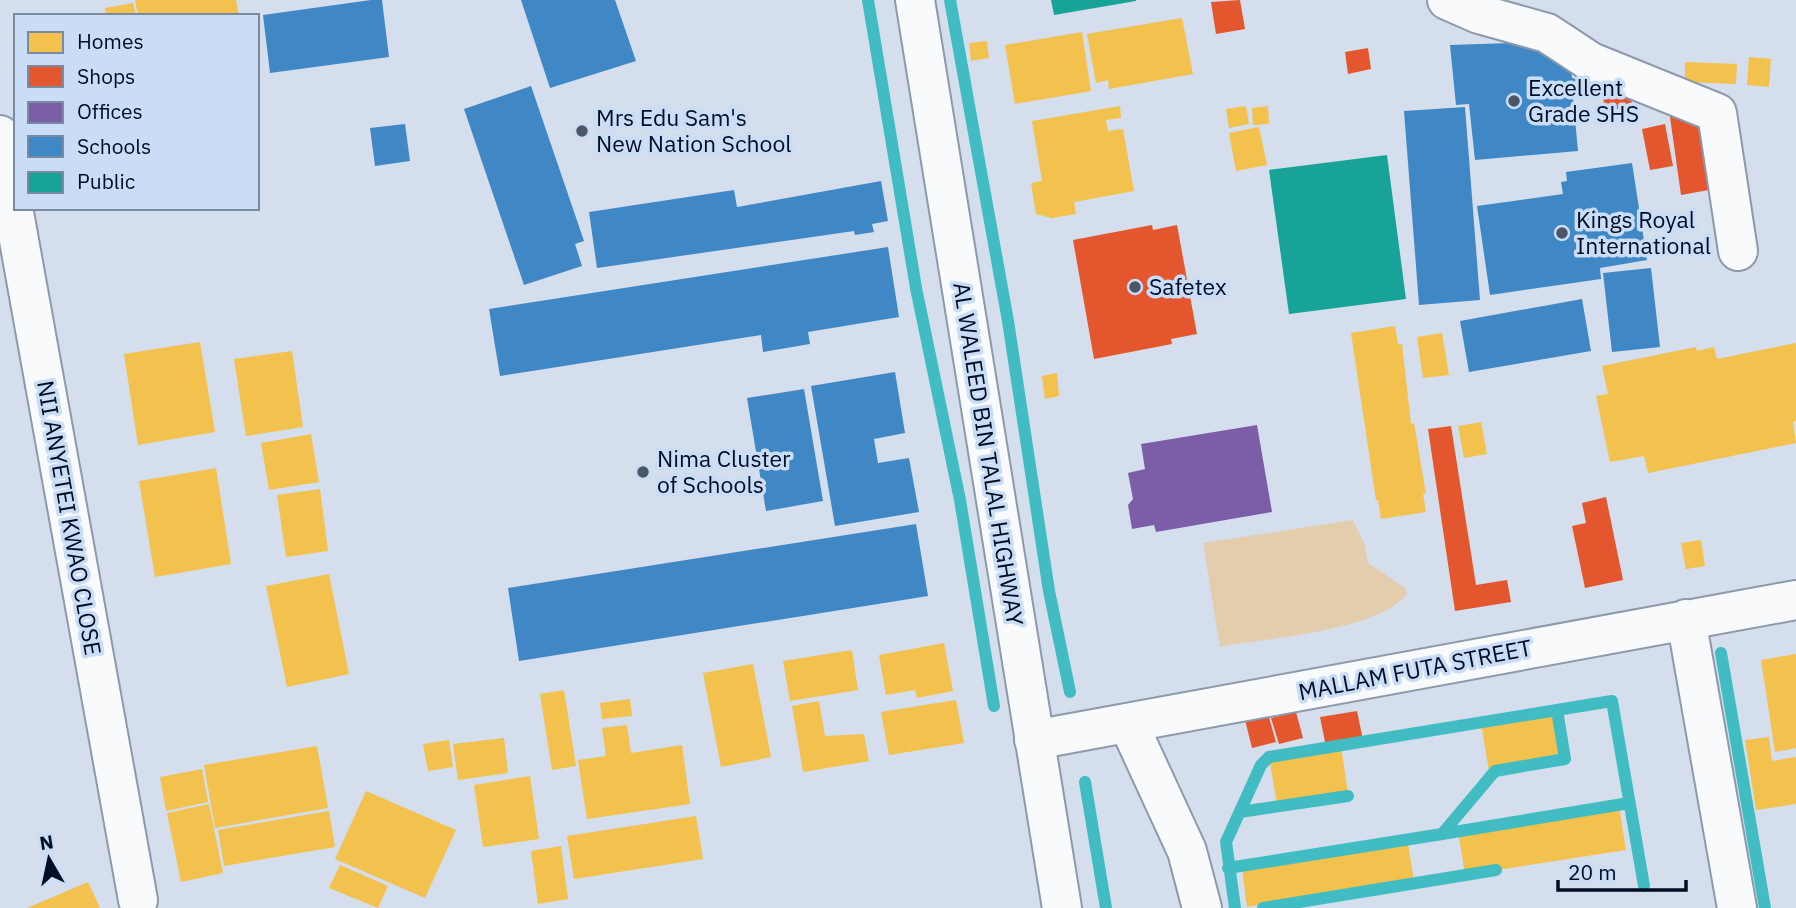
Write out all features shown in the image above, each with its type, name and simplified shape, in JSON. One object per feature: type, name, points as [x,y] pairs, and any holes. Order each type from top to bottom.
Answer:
[{"type":"street","name":"AL WALEED BIN TALAL HIGHWAY","points":[[915,0],[1062,908]]},
{"type":"street","points":[[1447,0],[1479,14],[1547,33],[1591,62],[1717,113],[1738,251]]},
{"type":"street","name":"NII ANYETEI KWAO CLOSE","points":[[0,135],[138,900]]},
{"type":"street","name":"MALLAM FUTA STREET","points":[[1034,740],[1796,600]]},
{"type":"street","points":[[1686,619],[1737,908]]},
{"type":"street","points":[[1128,723],[1187,851],[1202,908]]},
{"type":"shaded area","points":[[1353,520],[1365,545],[1368,563],[1405,588],[1407,594],[1393,607],[1347,625],[1220,647],[1203,543]]},
{"type":"building: Homes","points":[[135,0],[236,0],[239,14],[138,14]]},
{"type":"building: Homes","points":[[133,3],[136,14],[106,14],[105,8]]},
{"type":"building: Homes","points":[[1182,18],[1193,74],[1109,89],[1108,80],[1096,83],[1087,34]]},
{"type":"building: Homes","points":[[1082,32],[1091,91],[1015,104],[1005,45]]},
{"type":"building: Homes","points":[[987,41],[989,58],[971,61],[969,43]]},
{"type":"building: Homes","points":[[1749,57],[1771,59],[1769,87],[1747,85]]},
{"type":"building: Homes","points":[[1685,62],[1737,64],[1736,84],[1685,82]]},
{"type":"building: Homes","points":[[1120,106],[1121,118],[1106,120],[1108,131],[1123,129],[1134,191],[1074,202],[1076,214],[1052,218],[1036,214],[1031,183],[1042,181],[1032,121]]},
{"type":"building: Homes","points":[[1246,106],[1249,124],[1229,128],[1226,109]]},
{"type":"building: Homes","points":[[1268,106],[1269,124],[1253,125],[1252,108]]},
{"type":"building: Homes","points":[[1259,127],[1267,165],[1236,171],[1229,133]]},
{"type":"building: Homes","points":[[1395,326],[1398,344],[1402,344],[1411,424],[1414,423],[1426,494],[1423,494],[1426,512],[1381,519],[1351,333]]},
{"type":"building: Homes","points":[[1442,333],[1449,375],[1423,378],[1417,337]]},
{"type":"building: Homes","points":[[200,342],[215,432],[138,445],[124,354]]},
{"type":"building: Homes","points":[[1796,343],[1796,421],[1793,422],[1796,443],[1648,473],[1644,456],[1610,462],[1596,396],[1608,394],[1602,366],[1696,347],[1697,351],[1714,347],[1717,359]]},
{"type":"building: Homes","points":[[292,351],[303,427],[246,436],[234,359]]},
{"type":"building: Homes","points":[[1057,373],[1059,396],[1045,399],[1042,376]]},
{"type":"building: Homes","points":[[1481,422],[1487,454],[1464,458],[1458,426]]},
{"type":"building: Homes","points":[[311,434],[319,482],[269,490],[261,443]]},
{"type":"building: Homes","points":[[216,468],[231,564],[155,577],[139,481]]},
{"type":"building: Homes","points":[[320,489],[328,551],[286,557],[277,495]]},
{"type":"building: Homes","points":[[1701,540],[1705,566],[1686,569],[1681,543]]},
{"type":"building: Homes","points":[[329,574],[349,674],[287,687],[266,586]]},
{"type":"building: Homes","points":[[944,643],[953,691],[917,698],[915,690],[886,695],[879,655]]},
{"type":"building: Homes","points":[[852,650],[858,690],[790,701],[783,661]]},
{"type":"building: Homes","points":[[1796,654],[1796,748],[1775,752],[1761,660]]},
{"type":"building: Homes","points":[[753,664],[771,757],[721,767],[703,673]]},
{"type":"building: Homes","points":[[564,690],[576,766],[552,770],[540,694]]},
{"type":"building: Homes","points":[[630,699],[632,716],[602,719],[600,703]]},
{"type":"building: Homes","points":[[956,700],[964,743],[889,755],[881,712]]},
{"type":"building: Homes","points":[[819,701],[825,736],[864,734],[869,761],[803,772],[792,706]]},
{"type":"building: Homes","points":[[1556,710],[1564,757],[1489,771],[1481,723]]},
{"type":"building: Homes","points":[[627,725],[631,753],[682,745],[690,804],[587,819],[578,760],[606,756],[602,728]]},
{"type":"building: Homes","points":[[1769,737],[1772,761],[1796,757],[1796,804],[1756,810],[1745,740]]},
{"type":"building: Homes","points":[[504,738],[508,773],[458,780],[453,744]]},
{"type":"building: Homes","points":[[449,740],[453,767],[428,771],[423,744]]},
{"type":"building: Homes","points":[[317,746],[328,808],[215,828],[204,765]]},
{"type":"building: Homes","points":[[1341,746],[1348,793],[1277,804],[1269,757]]},
{"type":"building: Homes","points":[[202,769],[208,802],[166,811],[160,777]]},
{"type":"building: Homes","points":[[530,776],[539,839],[483,847],[474,785]]},
{"type":"building: Homes","points":[[366,791],[456,830],[425,898],[335,859]]},
{"type":"building: Homes","points":[[209,804],[223,873],[181,882],[167,813]]},
{"type":"building: Homes","points":[[1619,806],[1626,850],[1465,875],[1458,831]]},
{"type":"building: Homes","points":[[329,811],[335,847],[224,866],[218,830]]},
{"type":"building: Homes","points":[[696,816],[703,859],[574,879],[567,836]]},
{"type":"building: Homes","points":[[1408,844],[1414,881],[1247,907],[1242,868]]},
{"type":"building: Homes","points":[[561,846],[568,899],[538,904],[531,851]]},
{"type":"building: Homes","points":[[340,865],[388,886],[378,908],[329,888]]},
{"type":"building: Homes","points":[[88,882],[100,908],[27,908]]},
{"type":"building: Shops","points":[[1240,0],[1245,29],[1216,34],[1211,2]]},
{"type":"building: Shops","points":[[1368,48],[1371,69],[1348,74],[1345,52]]},
{"type":"building: Shops","points":[[1631,88],[1632,108],[1604,110],[1603,89]]},
{"type":"building: Shops","points":[[1699,113],[1709,190],[1681,195],[1670,117]]},
{"type":"building: Shops","points":[[1665,124],[1673,166],[1650,170],[1642,129]]},
{"type":"building: Shops","name":"Safetex","points":[[1152,225],[1153,230],[1177,225],[1197,334],[1171,339],[1172,344],[1094,359],[1073,240]]},
{"type":"building: Shops","points":[[1451,426],[1476,585],[1507,580],[1511,602],[1455,611],[1428,429]]},
{"type":"building: Shops","points":[[1606,497],[1623,580],[1585,588],[1572,526],[1586,523],[1582,503]]},
{"type":"building: Shops","points":[[1357,711],[1363,740],[1326,747],[1320,717]]},
{"type":"building: Shops","points":[[1296,712],[1303,738],[1279,744],[1271,718]]},
{"type":"building: Shops","points":[[1268,714],[1276,742],[1252,748],[1245,720]]},
{"type":"building: Offices","points":[[1257,425],[1272,512],[1156,532],[1154,525],[1132,529],[1128,505],[1133,499],[1128,473],[1145,469],[1141,444]]},
{"type":"building: Schools","points":[[382,0],[389,57],[270,73],[263,15]]},
{"type":"building: Schools","points":[[521,0],[615,0],[636,61],[550,88]]},
{"type":"building: Schools","name":"Excellent Grade SHS","points":[[1545,42],[1570,56],[1572,78],[1580,80],[1581,97],[1573,97],[1578,151],[1475,160],[1469,104],[1456,105],[1450,45]]},
{"type":"building: Schools","points":[[531,86],[584,241],[575,244],[582,266],[524,285],[464,109]]},
{"type":"building: Schools","points":[[1465,107],[1480,300],[1419,305],[1404,111]]},
{"type":"building: Schools","points":[[405,124],[410,161],[375,166],[370,128]]},
{"type":"building: Schools","name":"Kings Royal International","points":[[1632,163],[1647,260],[1600,268],[1601,279],[1490,295],[1477,206],[1563,194],[1561,182],[1567,181],[1566,172]]},
{"type":"building: Schools","points":[[881,181],[888,221],[872,224],[874,232],[855,235],[854,231],[597,268],[589,212],[734,190],[737,207]]},
{"type":"building: Schools","points":[[888,247],[899,317],[808,332],[810,344],[763,352],[761,335],[500,376],[489,309]]},
{"type":"building: Schools","points":[[1651,268],[1660,347],[1612,352],[1603,273]]},
{"type":"building: Schools","points":[[1582,299],[1591,351],[1469,372],[1460,321]]},
{"type":"building: Schools","points":[[895,372],[905,433],[874,439],[878,463],[909,458],[919,512],[835,526],[811,386]]},
{"type":"building: Schools","points":[[804,389],[823,501],[766,511],[747,398]]},
{"type":"building: Schools","points":[[916,524],[928,596],[519,661],[508,588]]},
{"type":"building: Public","points":[[1051,0],[1136,0],[1136,1],[1054,15]]},
{"type":"building: Public","points":[[1387,155],[1406,299],[1289,314],[1269,170]]},
{"type":"waterway","points":[[868,0],[916,288],[960,500],[994,706]]},
{"type":"waterway","points":[[950,0],[1008,321],[1049,591],[1070,692]]},
{"type":"waterway","points":[[1721,653],[1765,908]]},
{"type":"waterway","points":[[1235,908],[1226,842],[1261,765],[1269,757],[1612,701],[1644,886]]},
{"type":"waterway","points":[[1228,868],[1442,834],[1495,771],[1565,759],[1557,710]]},
{"type":"waterway","points":[[1085,782],[1106,908]]},
{"type":"waterway","points":[[1240,812],[1348,796]]},
{"type":"waterway","points":[[1442,834],[1629,803]]},
{"type":"waterway","points":[[1263,908],[1496,870]]},
{"type":"place","name":"Excellent Grade SHS","points":[[1514,101]]},
{"type":"place","name":"Mrs Edu Sam's New Nation School","points":[[582,131]]},
{"type":"place","name":"Kings Royal International","points":[[1562,233]]},
{"type":"place","name":"Safetex","points":[[1135,287]]},
{"type":"place","name":"Nima Cluster of Schools","points":[[643,472]]}]
